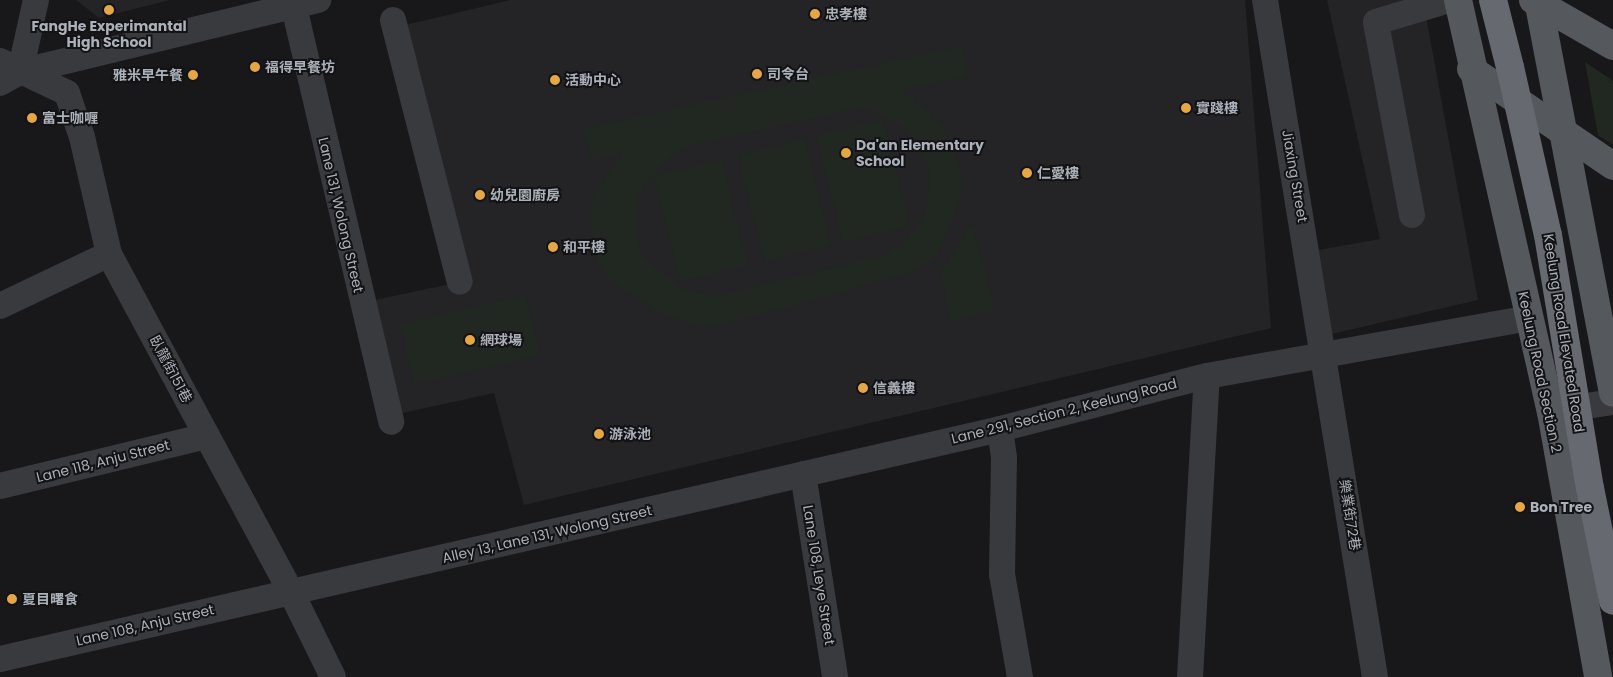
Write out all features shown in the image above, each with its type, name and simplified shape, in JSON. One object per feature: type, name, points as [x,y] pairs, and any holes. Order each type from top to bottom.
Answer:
[{"type":"highway","name":"Keelung Road Elevated Road","points":[[1493,0],[1548,235],[1590,488],[1613,600]]},
{"type":"highway","name":"Keelung Road Elevated Road","points":[[1509,0],[1510,67]]},
{"type":"main road","name":"Keelung Road Section 2","points":[[1458,0],[1471,69],[1551,412],[1598,677]]},
{"type":"main road","points":[[1537,1],[1613,46]]},
{"type":"main road","points":[[1537,1],[1613,394]]},
{"type":"main road","points":[[1471,69],[1613,166]]},
{"type":"street","points":[[6,72],[36,0]]},
{"type":"street","name":"Jiaxing Street","points":[[1265,0],[1325,352]]},
{"type":"street","points":[[1412,215],[1376,22],[1449,0]]},
{"type":"street","points":[[6,72],[306,3]]},
{"type":"street","name":"Lane 131, Wolong Street","points":[[306,3],[391,422]]},
{"type":"street","points":[[393,20],[460,282]]},
{"type":"street","name":"臥龍街151巷","points":[[6,72],[67,93],[82,137],[110,254],[291,592],[333,677]]},
{"type":"street","points":[[0,306],[110,254]]},
{"type":"street","name":"Lane 291, Section 2, Keelung Road","points":[[803,474],[1000,428],[1207,376],[1325,352],[1528,318]]},
{"type":"street","name":"樂業街72巷","points":[[1325,352],[1375,677]]},
{"type":"street","points":[[1190,677],[1192,610],[1207,376]]},
{"type":"street","points":[[1551,412],[1613,402]]},
{"type":"street","points":[[1000,428],[1004,458],[1002,574],[1020,677]]},
{"type":"street","name":"Lane 118, Anju Street","points":[[0,486],[206,436]]},
{"type":"street","name":"Alley 13, Lane 131, Wolong Street","points":[[291,592],[803,474]]},
{"type":"street","name":"Lane 108, Leye Street","points":[[803,474],[835,677]]},
{"type":"street","name":"Lane 108, Anju Street","points":[[0,659],[291,592]]},
{"type":"shaded area","name":"FangHe Experimantal High School","points":[[76,0],[170,0],[99,18]]},
{"type":"shaded area","name":"Da'an Elementary School","points":[[510,0],[1245,0],[1271,328],[524,505],[494,393],[398,414],[375,300],[460,282],[406,25]]},
{"type":"shaded area","points":[[1327,0],[1423,0],[1478,300],[1323,336],[1313,251],[1380,239]]},
{"type":"shaded area","points":[[962,46],[967,76],[902,89],[943,127],[961,170],[962,194],[936,257],[913,272],[710,328],[662,314],[611,281],[600,267],[590,227],[591,200],[625,150],[592,161],[583,129]],"holes":[[[863,107],[899,123],[915,140],[930,172],[926,213],[903,245],[885,255],[718,296],[684,290],[651,265],[642,255],[636,235],[638,195],[668,158],[687,146]]]},
{"type":"shaded area","points":[[1585,62],[1613,81],[1613,145],[1598,135]]},
{"type":"shaded area","points":[[883,120],[909,226],[843,242],[817,136]]},
{"type":"shaded area","points":[[804,139],[830,245],[764,261],[738,155]]},
{"type":"shaded area","points":[[721,160],[747,265],[680,281],[654,177]]},
{"type":"shaded area","points":[[972,224],[995,310],[950,322],[941,272]]},
{"type":"shaded area","name":"網球場","points":[[526,295],[540,355],[414,384],[400,324]]},
{"type":"place","name":"FangHe Experimantal High School","points":[[109,10]]},
{"type":"place","name":"忠孝樓","points":[[815,14]]},
{"type":"place","name":"福得早餐坊","points":[[255,67]]},
{"type":"place","name":"司令台","points":[[757,74]]},
{"type":"place","name":"雅米早午餐","points":[[193,75]]},
{"type":"place","name":"活動中心","points":[[555,80]]},
{"type":"place","name":"實踐樓","points":[[1186,108]]},
{"type":"place","name":"富士咖喱","points":[[32,118]]},
{"type":"place","name":"Da'an Elementary School","points":[[846,153]]},
{"type":"place","name":"仁愛樓","points":[[1027,173]]},
{"type":"place","name":"幼兒園廚房","points":[[480,195]]},
{"type":"place","name":"和平樓","points":[[553,247]]},
{"type":"place","name":"網球場","points":[[470,340]]},
{"type":"place","name":"信義樓","points":[[863,388]]},
{"type":"place","name":"游泳池","points":[[599,434]]},
{"type":"place","name":"Bon Tree","points":[[1520,507]]},
{"type":"place","name":"夏目曙食","points":[[12,599]]}]
